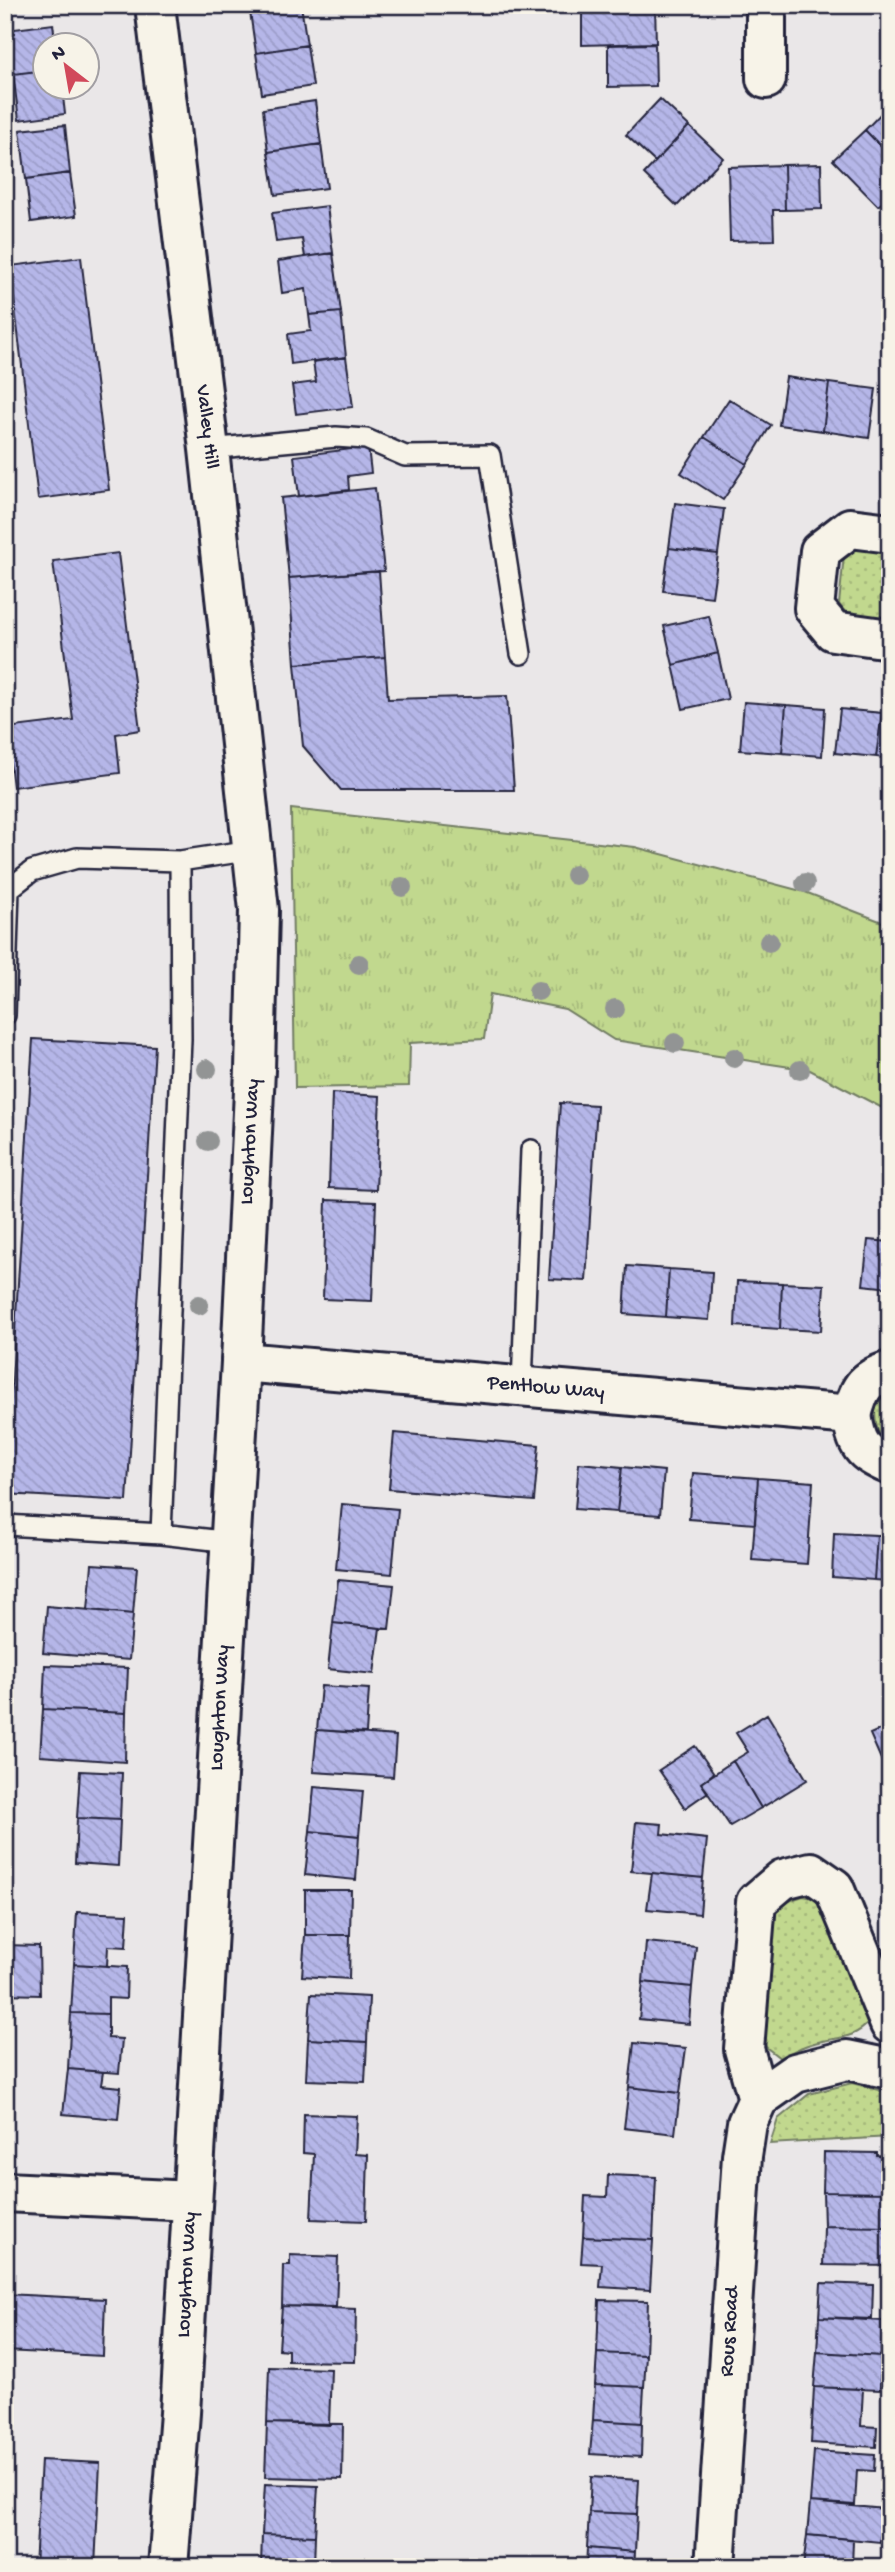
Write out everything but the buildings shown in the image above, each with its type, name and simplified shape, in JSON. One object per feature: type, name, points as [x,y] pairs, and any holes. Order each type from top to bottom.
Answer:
[{"type":"street","name":"Valley Hill","points":[[155,5],[209,449],[251,850]]},
{"type":"street","points":[[766,5],[766,79]]},
{"type":"street","points":[[890,533],[850,528],[820,551],[814,608],[833,631],[890,639]]},
{"type":"street","name":"Loughton Way","points":[[169,2567],[241,1362],[259,910],[251,850]]},
{"type":"street","name":"Pentlow Way","points":[[241,1362],[852,1415]]},
{"type":"street","points":[[890,1371],[880,1374],[860,1388],[852,1415],[857,1442],[873,1458],[890,1465]]},
{"type":"street","points":[[890,2024],[834,1888],[811,1872],[783,1879],[756,1902],[744,2049],[758,2099],[795,2073],[847,2060],[890,2069]]},
{"type":"street","name":"Rous Road","points":[[715,2567],[742,2156],[747,2123],[758,2099]]},
{"type":"street","points":[[5,2192],[192,2202]]},
{"type":"lane","points":[[209,449],[336,437],[366,439],[405,456],[489,455],[520,654]]},
{"type":"lane","points":[[5,1015],[7,885],[33,871],[77,858],[180,861],[251,850]]},
{"type":"lane","points":[[161,1534],[181,1039],[180,861]]},
{"type":"lane","points":[[522,1385],[531,1150]]},
{"type":"lane","points":[[5,1525],[161,1534],[231,1542]]},
{"type":"green space","points":[[850,546],[890,547],[890,623],[851,619],[839,604],[844,555]]},
{"type":"green space","points":[[291,809],[635,847],[805,892],[890,925],[890,1112],[810,1070],[614,1040],[565,1009],[490,994],[484,1039],[410,1043],[409,1086],[295,1088]]},
{"type":"green space","points":[[890,1389],[890,1446],[877,1429],[875,1406]]},
{"type":"green space","points":[[803,1896],[818,1899],[871,2020],[850,2035],[807,2045],[780,2058],[767,2048],[760,2038],[773,1922],[783,1904]]},
{"type":"green space","points":[[852,2083],[890,2093],[890,2137],[770,2144],[778,2119],[809,2094]]}]
